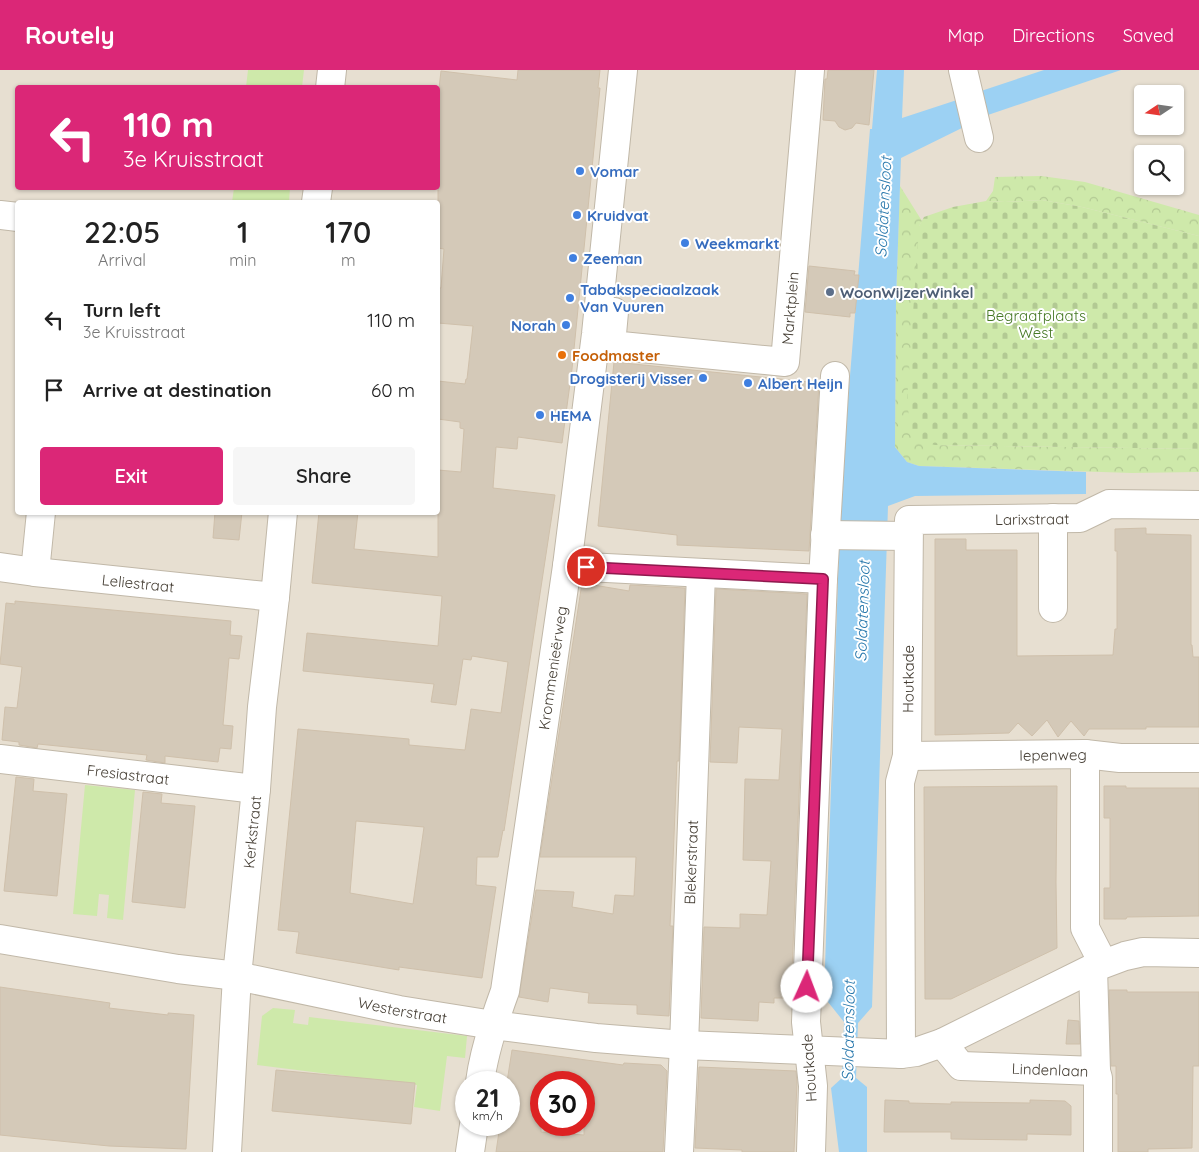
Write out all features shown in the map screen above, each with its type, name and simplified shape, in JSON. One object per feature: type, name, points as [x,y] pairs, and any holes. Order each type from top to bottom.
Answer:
[{"type":"street","points":[[330,85],[332,70]]},
{"type":"street","name":"Krommenieërweg","points":[[482,1071],[493,1025],[505,991],[567,566],[604,334],[623,70]]},
{"type":"street","points":[[634,70],[604,334],[755,349]]},
{"type":"street","name":"Marktplein","points":[[604,334],[611,345],[785,362],[810,70]]},
{"type":"street","points":[[963,70],[979,138]]},
{"type":"street","points":[[0,215],[15,217]]},
{"type":"street","name":"Houtkade","points":[[811,1152],[813,1086],[808,1051],[806,1013],[823,579],[832,536],[834,376]]},
{"type":"street","name":"Larixstraat","points":[[900,536],[909,520],[1080,518],[1110,504],[1199,505]]},
{"type":"street","points":[[35,572],[41,515]]},
{"type":"street","name":"Kerkstraat","points":[[227,1152],[237,976],[256,788],[262,707],[283,515]]},
{"type":"street","points":[[1053,518],[1053,608]]},
{"type":"street","points":[[832,536],[900,536]]},
{"type":"street","name":"Houtkade","points":[[900,536],[906,756],[900,782],[900,1054]]},
{"type":"street","points":[[567,566],[823,579]]},
{"type":"street","name":"Leliestraat","points":[[0,567],[275,597]]},
{"type":"street","name":"Blekerstraat","points":[[679,1152],[701,573]]},
{"type":"street","name":"Iepenweg","points":[[906,756],[1085,754],[1120,758],[1199,758]]},
{"type":"street","name":"Lindenlaan","points":[[942,1043],[961,1066],[1096,1071],[1098,965],[1085,928],[1085,754]]},
{"type":"street","name":"Fresiastraat","points":[[0,759],[256,788]]},
{"type":"street","name":"Westerstraat","points":[[0,939],[178,969],[237,976],[399,1010],[493,1025],[596,1038],[684,1045],[808,1051]]},
{"type":"street","points":[[808,1051],[900,1054],[916,1052],[942,1043],[1098,965],[1142,952],[1199,953]]},
{"type":"street","points":[[1096,1071],[1098,1078],[1098,1152]]},
{"type":"street","points":[[470,1152],[472,1136]]},
{"type":"shaded area","points":[[0,70],[1199,70],[1199,1152],[0,1152]]},
{"type":"green space","points":[[248,70],[304,70],[302,85],[246,85]]},
{"type":"green space","points":[[1041,176],[1085,182],[1199,215],[1199,236],[1082,207],[1042,200],[986,201],[993,191],[995,177]]},
{"type":"green space","points":[[900,186],[922,221],[919,226],[935,445],[1199,449],[1199,472],[1132,473],[919,466],[907,462],[895,447],[896,300]]},
{"type":"green space","points":[[234,190],[290,190],[289,200],[232,200]]},
{"type":"green space","name":"Begraafplaats West","points":[[1042,200],[1082,207],[1199,236],[1199,449],[935,445],[920,442],[911,431],[907,401],[919,226],[924,217],[953,207],[986,201]]},
{"type":"green space","points":[[85,785],[135,790],[123,920],[107,918],[109,895],[99,894],[97,916],[73,914]]},
{"type":"green space","points":[[273,1008],[295,1010],[293,1023],[308,1025],[309,1017],[467,1036],[465,1058],[447,1056],[440,1111],[414,1107],[417,1085],[257,1065],[262,1016]]},
{"type":"water","name":"Soldatensloot","points":[[877,70],[904,70],[902,118],[960,99],[968,125],[901,158],[896,300],[895,447],[907,462],[919,466],[1086,472],[1086,494],[915,496],[888,506],[872,1007],[858,1023],[856,1078],[867,1087],[867,1152],[839,1152],[831,1088],[842,1078],[844,1022],[824,997],[839,548],[847,413],[870,129],[872,129]]},
{"type":"water","points":[[1044,70],[1121,70],[985,116],[978,92]]},
{"type":"building","points":[[518,70],[600,70],[598,88],[600,88],[572,369],[562,443],[518,437],[517,449],[496,447],[493,488],[555,495],[504,831],[498,857],[477,857],[476,885],[496,887],[482,978],[399,967],[399,970],[296,953],[299,932],[278,930],[298,729],[409,739],[409,745],[465,750],[471,709],[501,713],[508,662],[472,656],[471,660],[463,659],[456,705],[431,702],[434,684],[303,671],[307,633],[438,646],[442,596],[312,583],[319,515],[358,515],[354,549],[438,557],[440,470],[461,472],[464,429],[460,428],[460,422],[440,419],[440,381],[465,384],[473,326],[440,323],[440,288],[444,249],[440,248],[440,200],[438,200],[438,190],[440,190],[441,71],[517,80]],"holes":[[[356,821],[424,827],[413,904],[350,893]]]},
{"type":"building","points":[[828,70],[874,70],[869,125],[856,123],[852,128],[845,130],[839,127],[835,121],[823,120],[825,79],[827,79]]},
{"type":"building","points":[[809,266],[855,271],[854,275],[859,275],[855,313],[850,313],[850,317],[805,312]]},
{"type":"building","points":[[614,362],[819,383],[809,551],[677,545],[677,535],[598,526]]},
{"type":"building","points":[[215,515],[242,515],[239,540],[213,538]]},
{"type":"building","points":[[1146,528],[1146,534],[1191,535],[1191,645],[1193,657],[1199,657],[1199,727],[1089,729],[1084,736],[1071,721],[1058,737],[1047,720],[1032,736],[1018,723],[1009,733],[935,735],[935,539],[966,539],[966,550],[1017,550],[1017,656],[1113,655],[1115,629],[1117,629],[1117,551],[1115,551],[1115,529]]},
{"type":"building","points":[[582,583],[629,591],[630,585],[685,588],[679,761],[677,761],[670,926],[673,926],[669,1016],[637,1014],[637,1005],[588,1003],[589,993],[550,988],[548,1002],[519,997],[536,890],[574,892],[572,907],[613,914],[615,895],[634,896],[636,857],[540,857]]},
{"type":"building","points":[[716,589],[807,594],[791,998],[774,998],[774,1003],[759,1002],[758,1021],[701,1018],[704,927],[740,928],[740,914],[767,915],[771,861],[743,860],[745,779],[779,780],[782,729],[739,727],[737,763],[710,762]]},
{"type":"building","points":[[15,601],[231,621],[230,635],[242,636],[239,659],[229,658],[223,725],[233,726],[231,749],[220,748],[218,762],[165,756],[165,763],[146,760],[147,755],[38,744],[37,748],[19,745],[19,742],[2,740],[5,707],[17,708],[22,667],[0,664],[6,603],[15,604]]},
{"type":"building","points":[[16,777],[34,779],[33,791],[67,794],[57,896],[4,891]]},
{"type":"building","points":[[1057,786],[1057,948],[951,999],[925,999],[924,787]]},
{"type":"building","points":[[1104,786],[1126,786],[1126,788],[1199,788],[1199,916],[1104,919],[1104,888],[1110,888],[1110,818],[1104,818]]},
{"type":"building","points":[[143,792],[162,794],[161,803],[195,806],[185,908],[132,902]]},
{"type":"building","points":[[0,987],[110,1003],[109,1008],[168,1015],[168,1013],[194,1015],[186,1149],[109,1146],[0,1135]]},
{"type":"building","points":[[1109,990],[1127,990],[1127,992],[1199,992],[1199,1066],[1193,1066],[1192,1148],[1148,1149],[1148,1152],[1118,1152],[1118,1094],[1116,1094],[1116,1066],[1111,1066]]},
{"type":"building","points":[[1068,1020],[1079,1021],[1080,1044],[1066,1044]]},
{"type":"building","points":[[512,1050],[623,1065],[624,1063],[661,1065],[667,1071],[663,1152],[496,1152],[498,1136],[520,1136],[520,1071],[509,1071]]},
{"type":"building","points":[[699,1067],[796,1071],[794,1152],[742,1152],[742,1150],[695,1148]]},
{"type":"building","points":[[276,1070],[415,1083],[411,1124],[272,1111]]},
{"type":"building","points":[[885,1100],[909,1101],[909,1103],[951,1104],[951,1102],[1030,1103],[1030,1100],[1065,1101],[1071,1106],[1071,1135],[1027,1134],[1027,1140],[951,1139],[951,1132],[884,1132]]},
{"type":"place","name":"Vomar","points":[[580,171]]},
{"type":"place","name":"Kruidvat","points":[[577,215]]},
{"type":"place","name":"Weekmarkt","points":[[685,243]]},
{"type":"place","name":"Zeeman","points":[[573,258]]},
{"type":"place","name":"WoonWijzerWinkel","points":[[830,292]]},
{"type":"place","name":"Tabakspeciaalzaak Van Vuuren","points":[[570,298]]},
{"type":"place","name":"Norah","points":[[566,325]]},
{"type":"place","name":"Foodmaster","points":[[562,355]]},
{"type":"place","name":"Drogisterij Visser","points":[[703,378]]},
{"type":"place","name":"Albert Heijn","points":[[748,383]]},
{"type":"place","name":"HEMA","points":[[540,415]]},
{"type":"route","points":[[586,567],[823,579],[807,987]]}]
